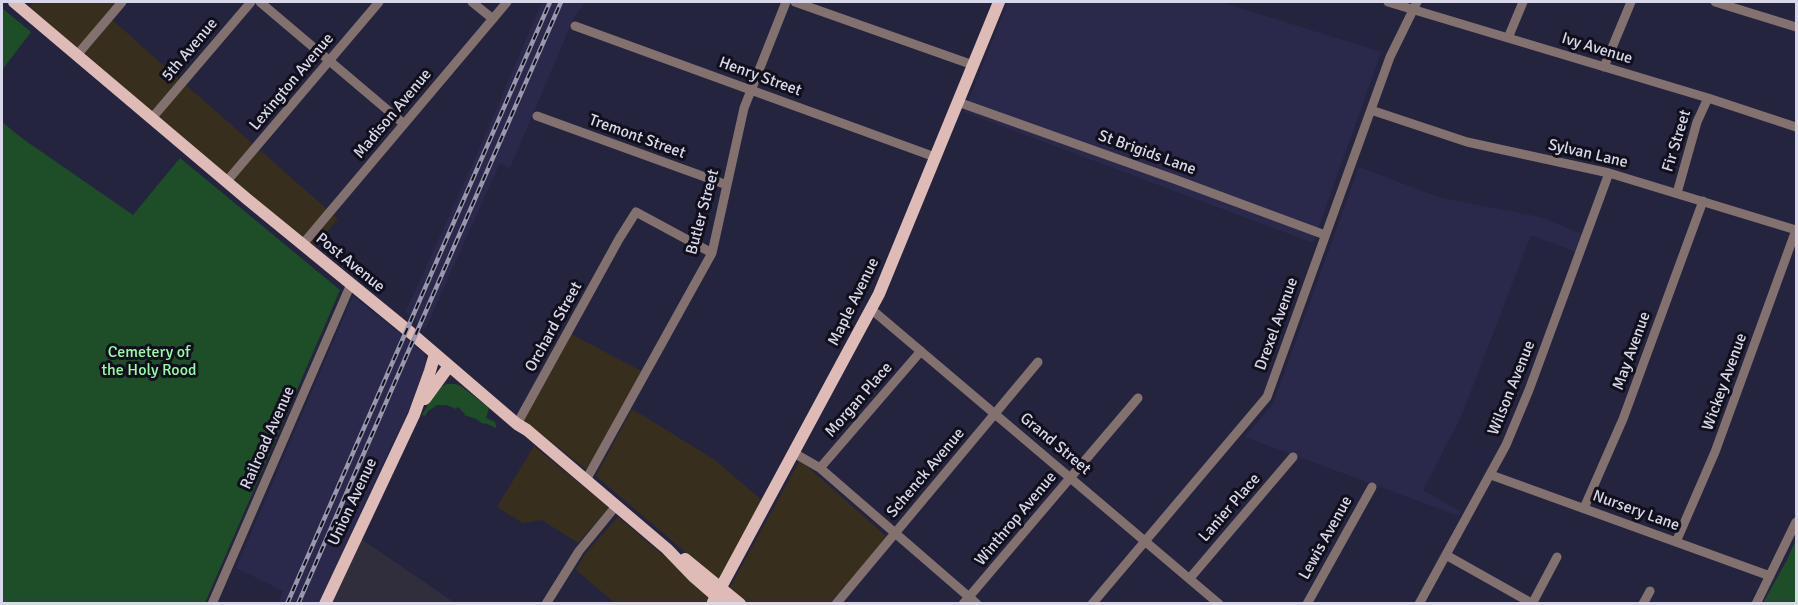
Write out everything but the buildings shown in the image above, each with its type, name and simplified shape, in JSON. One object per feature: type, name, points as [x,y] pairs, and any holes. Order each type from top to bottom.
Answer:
[{"type":"main road","name":"Post Avenue","points":[[14,2],[667,549],[683,557],[719,598],[740,603]]},
{"type":"main road","name":"Maple Avenue","points":[[719,598],[879,294],[999,2]]},
{"type":"main road","name":"Union Avenue","points":[[325,603],[414,415],[435,354]]},
{"type":"main road","name":"Union Avenue","points":[[414,415],[449,366]]},
{"type":"street","points":[[77,55],[122,2]]},
{"type":"street","name":"5th Avenue","points":[[152,118],[251,2]]},
{"type":"street","points":[[260,2],[404,124]]},
{"type":"street","name":"Lexington Avenue","points":[[227,182],[379,2]]},
{"type":"street","points":[[472,2],[493,19]]},
{"type":"street","name":"Madison Avenue","points":[[302,245],[507,2]]},
{"type":"street","name":"Butler Street","points":[[586,480],[712,253],[744,108],[786,2]]},
{"type":"street","points":[[795,2],[973,65]]},
{"type":"street","name":"Ivy Avenue","points":[[1388,2],[1415,5],[1508,38],[1797,127]]},
{"type":"street","points":[[1508,38],[1523,2]]},
{"type":"street","points":[[1604,67],[1631,2]]},
{"type":"street","points":[[1715,2],[1797,27]]},
{"type":"street","name":"Drexel Avenue","points":[[1092,603],[1266,397],[1390,57],[1415,5]]},
{"type":"street","name":"Henry Street","points":[[575,26],[935,156]]},
{"type":"street","name":"Fir Street","points":[[1677,193],[1694,131],[1708,98]]},
{"type":"street","name":"St Brigids Lane","points":[[958,102],[1325,235]]},
{"type":"street","name":"Sylvan Lane","points":[[1371,110],[1467,142],[1609,172],[1797,230]]},
{"type":"street","name":"Tremont Street","points":[[537,116],[727,185]]},
{"type":"street","name":"Wilson Avenue","points":[[1419,603],[1491,475],[1529,390],[1609,172]]},
{"type":"street","name":"May Avenue","points":[[1584,508],[1623,419],[1703,201]]},
{"type":"street","name":"Orchard Street","points":[[517,424],[636,212],[712,253]]},
{"type":"street","name":"Wickey Avenue","points":[[1676,542],[1715,452],[1797,230]]},
{"type":"street","name":"Railroad Avenue","points":[[212,603],[351,284]]},
{"type":"street","name":"Grand Street","points":[[871,309],[1219,603]]},
{"type":"street","name":"Morgan Place","points":[[820,468],[921,351]]},
{"type":"street","name":"Schenck Avenue","points":[[836,603],[1038,362]]},
{"type":"street","name":"Winthrop Avenue","points":[[966,600],[1138,398]]},
{"type":"street","points":[[794,453],[820,468],[895,533],[966,600],[977,603]]},
{"type":"street","name":"Lanier Place","points":[[1190,578],[1293,457]]},
{"type":"street","name":"Nursery Lane","points":[[1491,475],[1770,576]]},
{"type":"street","name":"Lewis Avenue","points":[[1307,603],[1372,488]]},
{"type":"street","points":[[546,603],[579,551],[616,506]]},
{"type":"street","points":[[1756,603],[1797,522]]},
{"type":"street","points":[[1446,555],[1532,603],[1557,557]]},
{"type":"street","points":[[1643,603],[1650,591]]},
{"type":"shaded area","points":[[34,2],[125,2],[110,18],[338,219],[310,252],[25,12]]},
{"type":"shaded area","points":[[542,2],[586,2],[574,17],[510,168],[500,163],[425,330],[406,311],[475,159]]},
{"type":"shaded area","points":[[1008,2],[1221,2],[1381,52],[1313,243],[964,112]]},
{"type":"shaded area","points":[[1359,167],[1441,198],[1540,217],[1582,234],[1576,252],[1531,235],[1461,417],[1423,490],[1461,512],[1459,516],[1245,437],[1273,404]]},
{"type":"shaded area","points":[[353,296],[423,352],[426,362],[422,382],[319,603],[278,603],[283,591],[236,568]]},
{"type":"shaded area","points":[[571,334],[643,372],[587,470],[523,420]]},
{"type":"shaded area","points":[[632,409],[715,460],[764,502],[718,580],[596,476]]},
{"type":"shaded area","points":[[534,446],[609,508],[578,543],[542,520],[523,523],[497,507]]},
{"type":"shaded area","points":[[800,460],[888,538],[830,603],[747,603],[729,589]]},
{"type":"shaded area","points":[[618,517],[711,595],[706,603],[615,603],[576,570],[585,554]]},
{"type":"shaded area","points":[[351,532],[455,603],[319,604]]},
{"type":"green space","points":[[2,8],[31,32],[2,70]]},
{"type":"green space","name":"Cemetery of the Holy Rood","points":[[2,122],[133,215],[180,158],[340,290],[205,603],[2,603]]},
{"type":"green space","points":[[447,384],[461,386],[489,408],[486,418],[495,422],[495,429],[464,415],[465,413],[457,407],[456,409],[447,405],[437,405],[425,416],[422,415],[436,391]]},
{"type":"green space","points":[[1796,539],[1796,603],[1763,603],[1787,560]]},
{"type":"railway","points":[[287,604],[550,2]]},
{"type":"railway","points":[[298,604],[561,2]]}]
